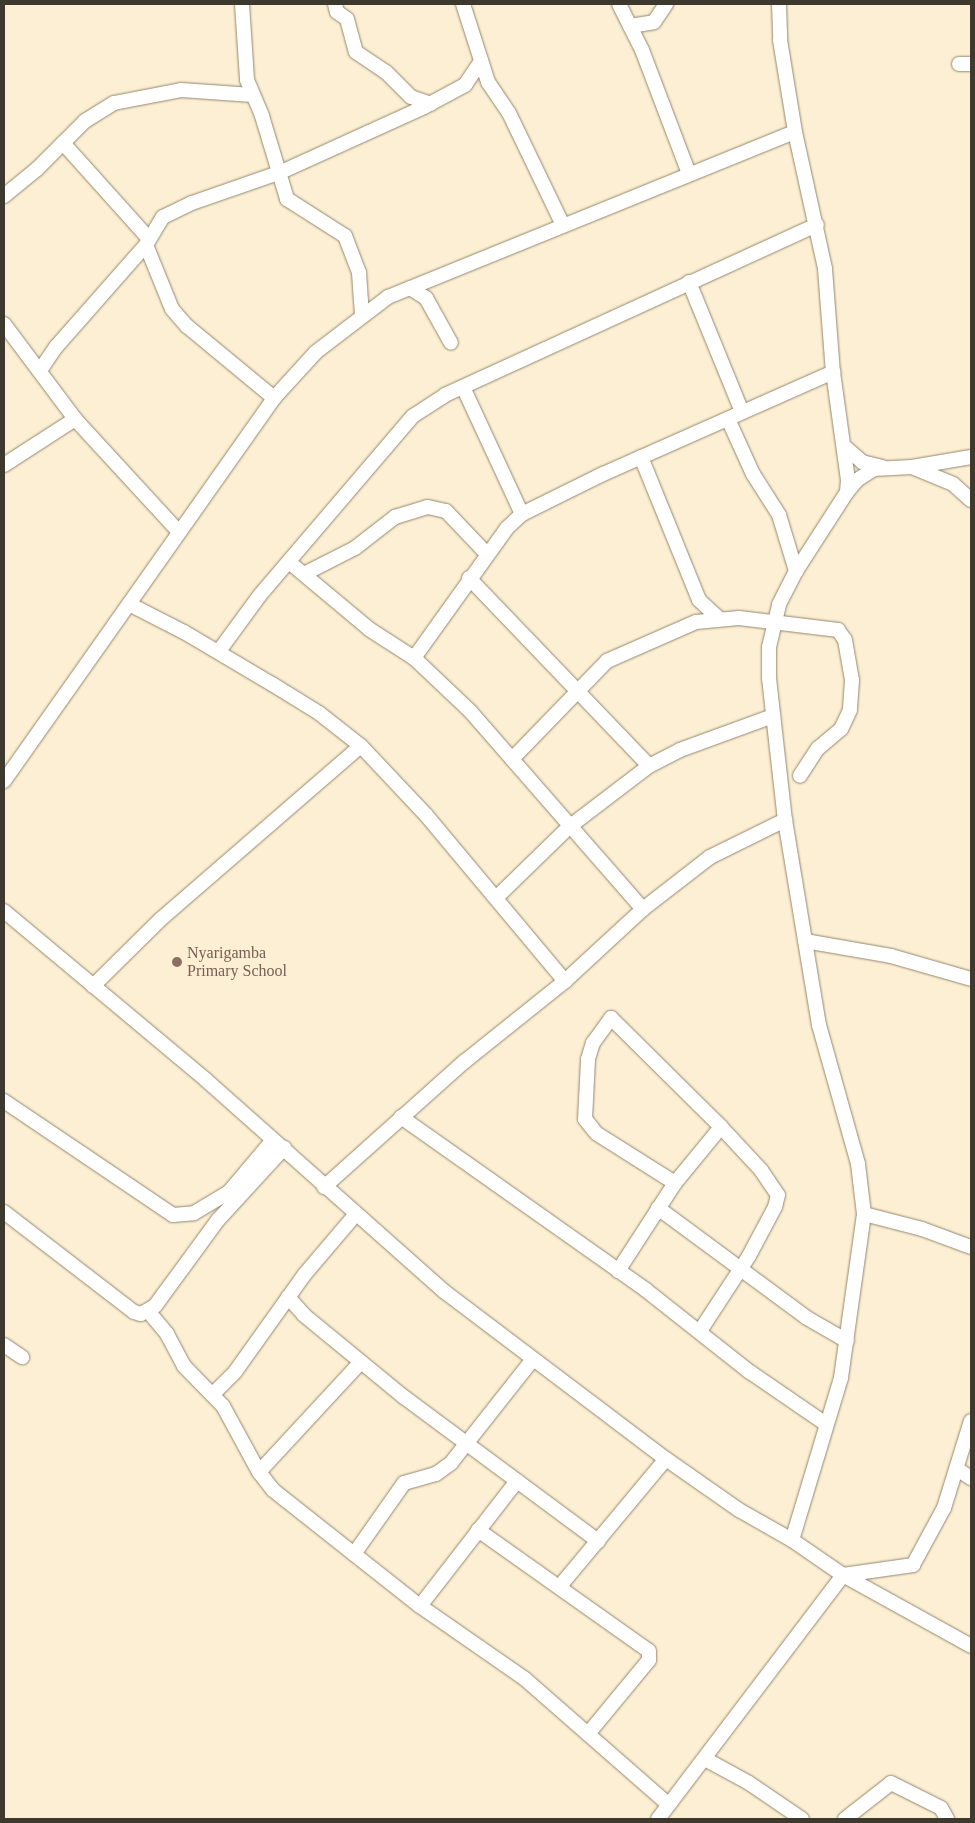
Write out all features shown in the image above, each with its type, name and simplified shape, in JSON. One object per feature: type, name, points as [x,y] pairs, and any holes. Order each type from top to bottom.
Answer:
[{"type":"street","points":[[242,4],[244,66],[281,172],[287,199],[345,236],[359,273],[362,315]]},
{"type":"street","points":[[335,4],[337,12],[347,19],[356,52],[386,72],[411,97],[431,104]]},
{"type":"street","points":[[463,4],[488,82],[509,112],[563,225]]},
{"type":"street","points":[[619,4],[630,26],[689,174]]},
{"type":"street","points":[[630,26],[654,22],[666,4]]},
{"type":"street","points":[[779,4],[780,40],[794,132],[817,225],[825,269],[832,372],[845,447],[847,492]]},
{"type":"street","points":[[41,369],[56,347],[147,242],[158,222],[170,212],[281,172],[431,104],[465,85],[481,60]]},
{"type":"street","points":[[4,196],[37,170],[85,121],[129,98],[181,90],[253,95]]},
{"type":"street","points":[[4,781],[178,531],[274,398],[316,352],[388,297],[794,132]]},
{"type":"street","points":[[63,143],[147,242],[172,310],[187,326],[274,398]]},
{"type":"street","points":[[219,651],[260,595],[414,416],[463,387],[817,225]]},
{"type":"street","points":[[689,282],[742,412]]},
{"type":"street","points":[[410,288],[426,298],[452,343]]},
{"type":"street","points":[[4,324],[41,369],[76,419],[178,531]]},
{"type":"street","points":[[414,658],[487,554],[507,528],[522,514],[641,457],[832,372]]},
{"type":"street","points":[[463,387],[522,514]]},
{"type":"street","points":[[4,465],[76,419]]},
{"type":"street","points":[[728,419],[753,474],[779,515],[796,571]]},
{"type":"street","points":[[845,447],[862,462],[882,468]]},
{"type":"street","points":[[641,457],[702,604],[718,618]]},
{"type":"street","points":[[792,1540],[826,1424],[847,1342],[864,1214],[858,1164],[819,1025],[785,820],[769,662],[773,622],[796,571],[847,492],[865,473],[882,468],[912,467],[971,457]]},
{"type":"street","points":[[912,467],[953,484],[971,500]]},
{"type":"street","points":[[304,574],[355,548],[395,517],[428,507],[446,511],[487,554]]},
{"type":"street","points":[[289,562],[370,629],[414,658],[470,711],[569,827],[643,909]]},
{"type":"street","points":[[469,578],[649,766]]},
{"type":"street","points":[[129,604],[219,651],[319,713],[361,746],[497,897],[565,981]]},
{"type":"street","points":[[693,623],[702,604]]},
{"type":"street","points":[[512,758],[606,662],[693,623],[718,618],[838,630],[845,640],[851,669],[850,710],[842,729],[818,748],[800,776]]},
{"type":"street","points":[[497,897],[569,827],[649,766],[680,750],[774,716]]},
{"type":"street","points":[[93,986],[161,919],[361,746]]},
{"type":"street","points":[[324,1187],[401,1117],[565,981],[643,909],[710,857],[785,820]]},
{"type":"street","points":[[4,911],[272,1140],[284,1148],[355,1215],[445,1292],[533,1359],[666,1459],[739,1510],[792,1540],[842,1575],[971,1646]]},
{"type":"street","points":[[805,941],[891,956],[971,979]]},
{"type":"street","points":[[675,1183],[589,1127],[585,1106],[588,1066],[593,1042],[600,1029],[611,1018],[721,1127],[761,1170],[778,1195],[770,1218],[700,1331]]},
{"type":"street","points":[[4,1101],[173,1215],[194,1213],[229,1192],[272,1140]]},
{"type":"street","points":[[401,1117],[618,1271],[700,1331],[750,1372],[826,1424]]},
{"type":"street","points":[[618,1271],[675,1183],[721,1127]]},
{"type":"street","points":[[148,1312],[218,1220],[284,1148]]},
{"type":"street","points":[[658,1208],[808,1318],[847,1342]]},
{"type":"street","points":[[4,1212],[134,1312],[148,1312],[167,1334],[184,1366],[213,1394],[232,1419],[259,1472],[289,1505],[420,1606],[510,1668],[669,1805]]},
{"type":"street","points":[[864,1214],[971,1248]]},
{"type":"street","points":[[213,1394],[235,1372],[288,1297],[355,1215]]},
{"type":"street","points":[[288,1297],[304,1315],[467,1445],[598,1541]]},
{"type":"street","points":[[4,1345],[22,1357]]},
{"type":"street","points":[[354,1554],[404,1483],[443,1471],[467,1445],[488,1412],[533,1359]]},
{"type":"street","points":[[259,1472],[362,1362]]},
{"type":"street","points":[[658,1819],[842,1575],[913,1565],[938,1521],[957,1469],[971,1422]]},
{"type":"street","points":[[560,1586],[666,1459]]},
{"type":"street","points":[[957,1469],[971,1478]]},
{"type":"street","points":[[420,1606],[517,1481]]},
{"type":"street","points":[[478,1530],[645,1647],[650,1655],[588,1734]]},
{"type":"street","points":[[705,1759],[749,1783],[802,1819]]},
{"type":"street","points":[[845,1819],[889,1784],[896,1784],[944,1814],[958,1819]]},
{"type":"place","name":"Nyarigamba Primary School","points":[[177,962]]}]
